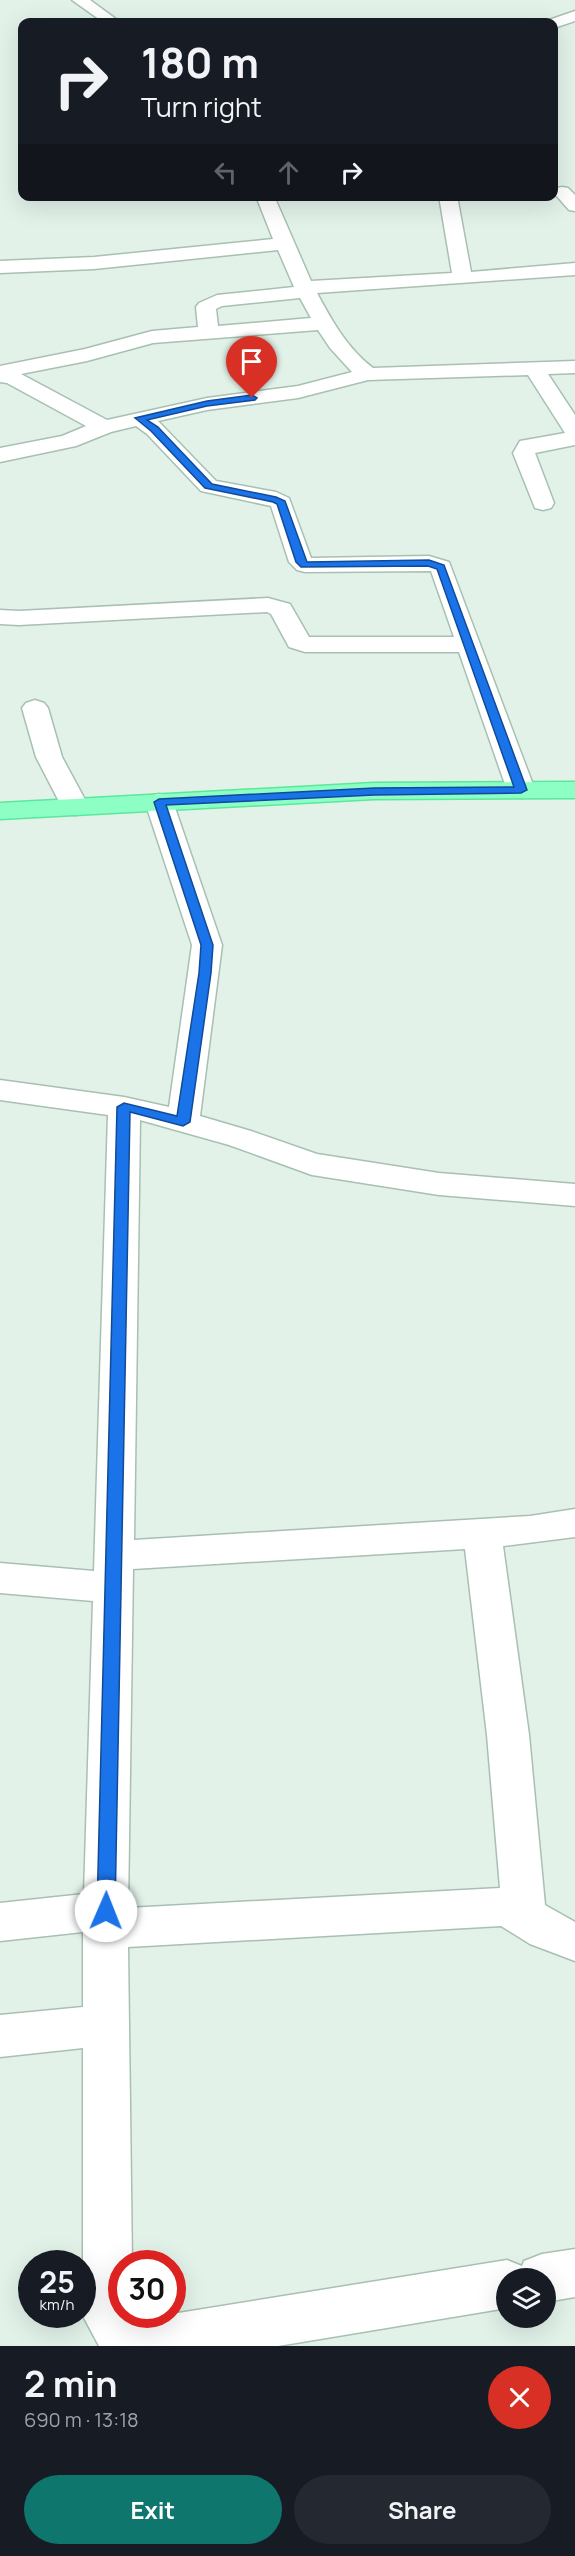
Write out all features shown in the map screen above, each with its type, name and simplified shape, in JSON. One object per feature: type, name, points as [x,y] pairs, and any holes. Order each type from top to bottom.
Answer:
[{"type":"main road","points":[[0,811],[374,791],[575,790]]},
{"type":"street","points":[[80,0],[106,18]]},
{"type":"street","points":[[559,2],[564,20]]},
{"type":"street","points":[[562,192],[575,206]]},
{"type":"street","points":[[267,201],[284,244],[324,323],[353,366],[368,374]]},
{"type":"street","points":[[449,201],[463,278]]},
{"type":"street","points":[[0,267],[94,263],[284,244]]},
{"type":"street","points":[[209,331],[206,307],[217,301],[307,289],[575,269]]},
{"type":"street","points":[[0,374],[87,355],[152,337],[324,323]]},
{"type":"street","points":[[534,368],[575,431]]},
{"type":"street","points":[[0,455],[68,441],[139,418],[207,404],[298,392],[368,374],[575,368]]},
{"type":"street","points":[[0,374],[13,378],[104,428]]},
{"type":"street","points":[[139,418],[154,429],[209,486],[276,499],[281,503],[301,562],[305,565],[429,563],[441,567],[521,790]]},
{"type":"street","points":[[543,503],[524,453],[528,446],[571,439],[575,436]]},
{"type":"street","points":[[0,616],[19,618],[268,605],[281,609],[298,642],[305,645],[467,644]]},
{"type":"street","points":[[35,708],[49,757],[75,807]]},
{"type":"street","points":[[159,802],[207,945],[183,1122]]},
{"type":"street","points":[[0,1090],[124,1107],[240,1138],[312,1164],[439,1184],[575,1195]]},
{"type":"street","points":[[124,1107],[106,1920],[108,2316],[121,2334],[143,2343],[273,2334],[496,2286]]},
{"type":"street","points":[[0,1578],[113,1572],[482,1533],[530,1530],[575,1523]]},
{"type":"street","points":[[482,1533],[508,1735],[524,1915]]},
{"type":"street","points":[[0,1922],[501,1907],[524,1915],[546,1930],[575,1942]]},
{"type":"street","points":[[0,2036],[105,2025]]},
{"type":"street","points":[[556,2276],[575,2273]]},
{"type":"route","points":[[106,1911],[124,1107],[183,1122],[207,945],[159,802],[374,791],[521,790],[441,567],[429,563],[305,565],[301,562],[281,503],[276,499],[215,489],[209,486],[154,429],[139,418],[207,404],[252,398]]}]
